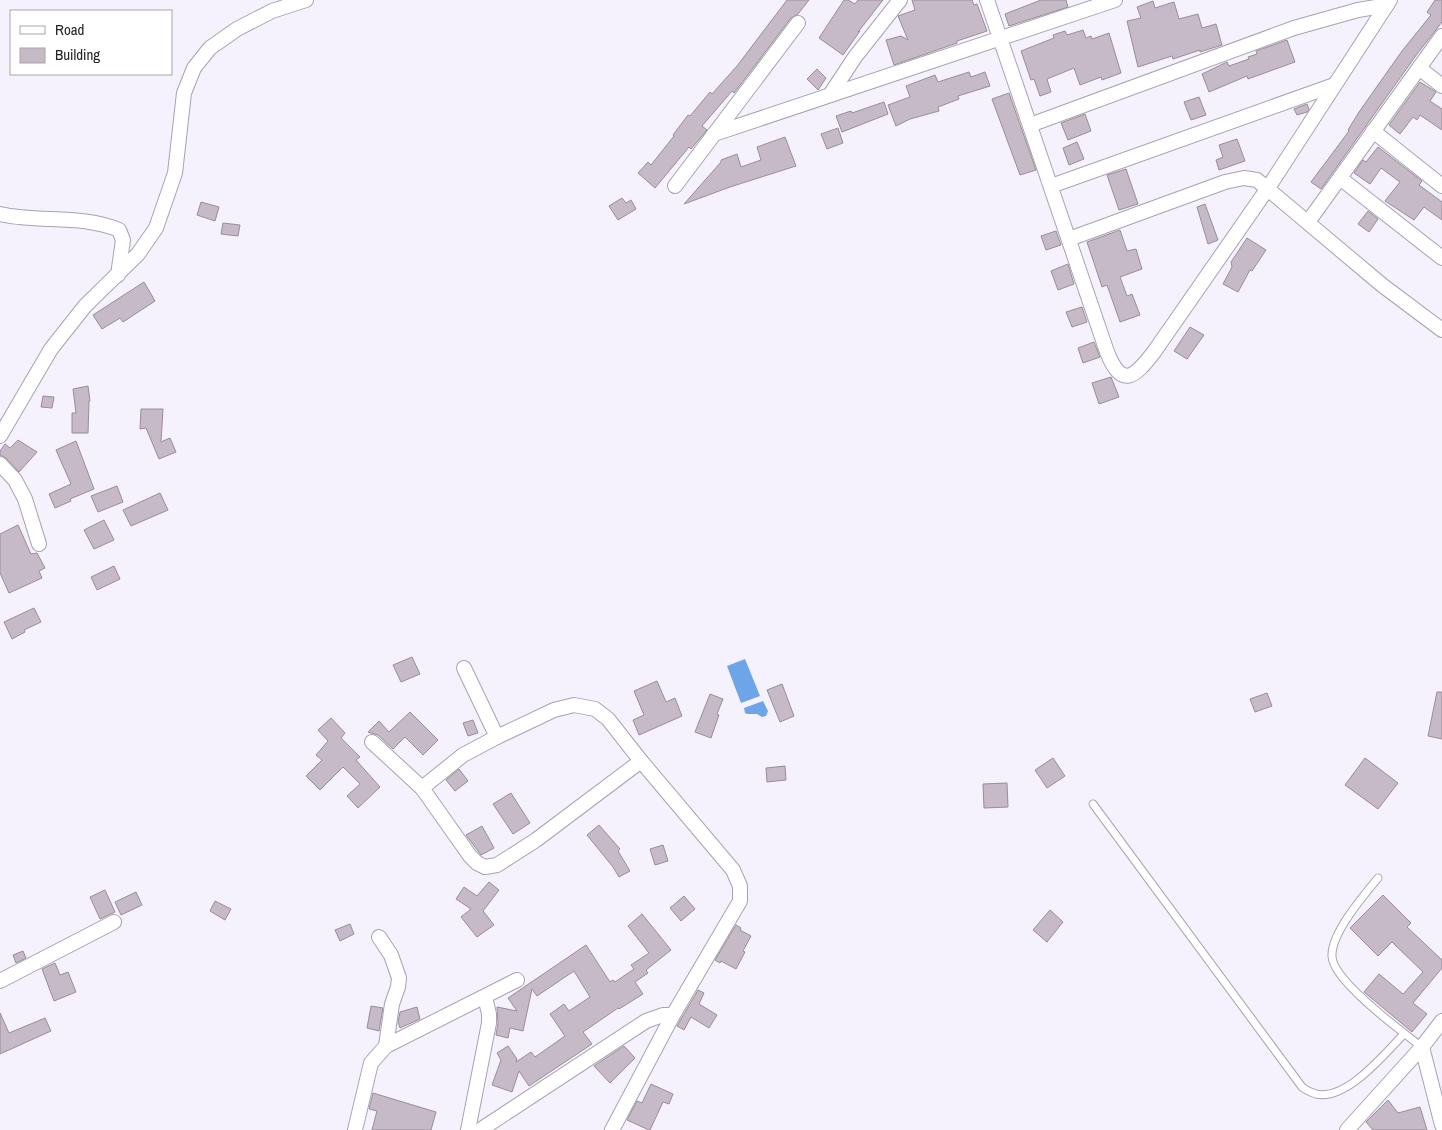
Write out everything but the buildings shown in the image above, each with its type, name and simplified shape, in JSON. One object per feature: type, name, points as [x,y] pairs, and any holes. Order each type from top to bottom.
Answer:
[{"type":"street","points":[[0,436],[51,349],[86,306],[138,254],[156,228],[175,173],[184,93],[194,68],[210,48],[237,29],[272,11],[306,0]]},
{"type":"street","points":[[830,95],[855,57],[900,0]]},
{"type":"street","points":[[987,0],[1112,364],[1122,376],[1130,376],[1141,370],[1154,352],[1268,188],[1389,3]]},
{"type":"street","points":[[714,134],[1000,38],[1080,6],[1115,0]]},
{"type":"street","points":[[1030,125],[1294,28],[1389,3]]},
{"type":"street","points":[[1358,10],[1373,25]]},
{"type":"street","points":[[675,186],[798,23]]},
{"type":"street","points":[[1308,222],[1442,36]]},
{"type":"street","points":[[1419,68],[1442,86]]},
{"type":"street","points":[[1051,186],[1334,85]]},
{"type":"street","points":[[1373,131],[1442,186]]},
{"type":"street","points":[[1069,239],[1225,182],[1244,178],[1257,180],[1382,285],[1442,330]]},
{"type":"street","points":[[1340,178],[1442,258]]},
{"type":"street","points":[[0,214],[43,220],[94,222],[119,230],[124,240],[118,276]]},
{"type":"street","points":[[0,464],[15,480],[25,499],[39,544]]},
{"type":"street","points":[[464,668],[497,737]]},
{"type":"street","points":[[422,788],[463,755],[554,710],[574,705],[595,709],[608,718],[641,761],[733,870],[740,886],[740,901],[673,1015],[612,1130]]},
{"type":"street","points":[[372,742],[422,788],[476,863],[485,867],[497,865],[536,840],[641,761]]},
{"type":"street","points":[[0,981],[114,922]]},
{"type":"street","points":[[379,937],[392,955],[399,978],[392,1004],[386,1046]]},
{"type":"street","points":[[355,1130],[372,1063],[386,1046],[517,980]]},
{"type":"street","points":[[468,1130],[489,1023],[485,997]]},
{"type":"street","points":[[480,1130],[646,1021],[663,1015],[673,1015]]},
{"type":"street","points":[[646,1021],[659,1042]]},
{"type":"street","points":[[1347,1130],[1422,1047],[1442,1021]]},
{"type":"street","points":[[1422,1047],[1442,1125]]},
{"type":"lane","points":[[1093,804],[1302,1088],[1317,1094],[1338,1092],[1361,1077],[1404,1034]]},
{"type":"lane","points":[[1378,878],[1335,937],[1332,956],[1336,969],[1347,984],[1404,1034],[1422,1047]]},
{"type":"water","points":[[745,659],[760,696],[741,703],[727,666]]},
{"type":"water","points":[[763,701],[768,711],[766,716],[762,717],[757,714],[745,713],[744,708]]}]
